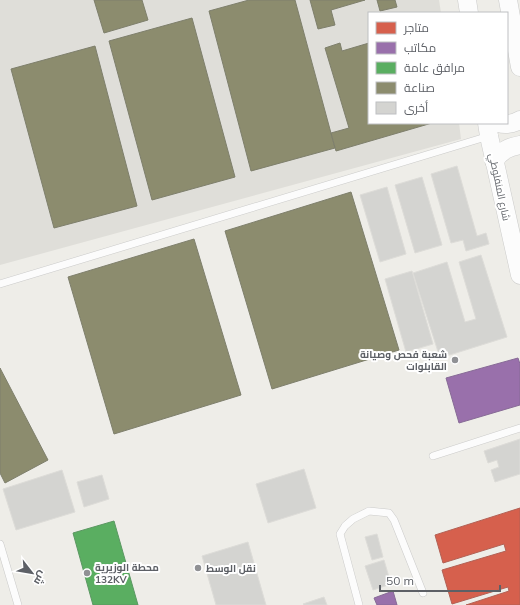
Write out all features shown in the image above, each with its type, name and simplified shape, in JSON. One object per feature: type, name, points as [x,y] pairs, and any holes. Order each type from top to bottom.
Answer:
[{"type":"street","points":[[467,0],[469,12]]},
{"type":"street","points":[[508,0],[520,67]]},
{"type":"street","points":[[491,127],[520,120]]},
{"type":"street","name":"شارع المنفلوطي","points":[[491,127],[494,161],[520,274]]},
{"type":"street","points":[[494,161],[505,149],[513,146],[520,146]]},
{"type":"lane","points":[[0,284],[491,127]]},
{"type":"lane","points":[[434,456],[520,428]]},
{"type":"lane","points":[[359,605],[340,534],[345,526],[369,511],[389,513],[394,520],[422,593]]},
{"type":"lane","points":[[0,544],[18,605]]},
{"type":"shaded area","points":[[0,0],[439,0],[441,12],[368,12],[368,124],[459,124],[461,139],[0,265]]},
{"type":"building: متاجر","points":[[520,508],[520,605],[466,605],[509,591],[508,587],[452,604],[442,570],[506,551],[504,544],[443,563],[435,535]]},
{"type":"building: مكاتب","points":[[518,358],[520,364],[520,405],[459,423],[446,378]]},
{"type":"building: مكاتب","points":[[393,591],[397,605],[377,605],[374,598]]},
{"type":"building: مرافق عامة","points":[[114,521],[138,605],[93,605],[73,533]]},
{"type":"building: صناعة","points":[[94,0],[142,0],[148,20],[104,33]]},
{"type":"building: صناعة","points":[[249,0],[295,0],[335,148],[251,171],[209,11]]},
{"type":"building: صناعة","points":[[310,0],[365,0],[331,10],[335,25],[318,29]]},
{"type":"building: صناعة","points":[[377,0],[395,0],[397,7],[380,11]]},
{"type":"building: صناعة","points":[[192,18],[235,177],[152,200],[109,41]]},
{"type":"building: صناعة","points":[[340,43],[342,51],[368,43],[368,124],[429,124],[336,151],[331,133],[349,128],[325,48]]},
{"type":"building: صناعة","points":[[95,46],[137,206],[54,228],[11,69]]},
{"type":"building: صناعة","points":[[351,192],[399,350],[272,389],[225,231]]},
{"type":"building: صناعة","points":[[194,239],[241,395],[114,434],[68,277]]},
{"type":"building: صناعة","points":[[0,368],[48,460],[5,483],[0,473]]},
{"type":"building: أخرى","points":[[457,166],[477,236],[486,233],[489,244],[466,251],[463,240],[451,243],[431,174]]},
{"type":"building: أخرى","points":[[422,177],[442,245],[415,253],[395,185]]},
{"type":"building: أخرى","points":[[387,187],[406,254],[380,262],[360,195]]},
{"type":"building: أخرى","points":[[481,255],[507,337],[440,358],[413,273],[447,262],[465,322],[476,319],[459,262]]},
{"type":"building: أخرى","points":[[412,271],[433,344],[406,352],[385,279]]},
{"type":"building: أخرى","points":[[520,439],[520,474],[495,482],[491,470],[499,467],[497,460],[488,463],[484,451]]},
{"type":"building: أخرى","points":[[304,469],[316,508],[268,523],[256,484]]},
{"type":"building: أخرى","points":[[62,470],[75,512],[16,530],[3,489]]},
{"type":"building: أخرى","points":[[102,475],[109,499],[84,507],[77,482]]},
{"type":"building: أخرى","points":[[377,534],[383,557],[372,560],[365,537]]},
{"type":"building: أخرى","points":[[248,542],[266,605],[216,605],[202,556]]},
{"type":"building: أخرى","points":[[384,560],[391,584],[373,590],[365,566]]},
{"type":"building: أخرى","points":[[324,597],[327,605],[303,604]]},
{"type":"place","name":"شعبة فحص وصيانة القابلوات","points":[[455,360]]},
{"type":"place","name":"نقل الوسط","points":[[198,568]]},
{"type":"place","name":"محطة الوزيرية 132KV","points":[[87,573]]}]
